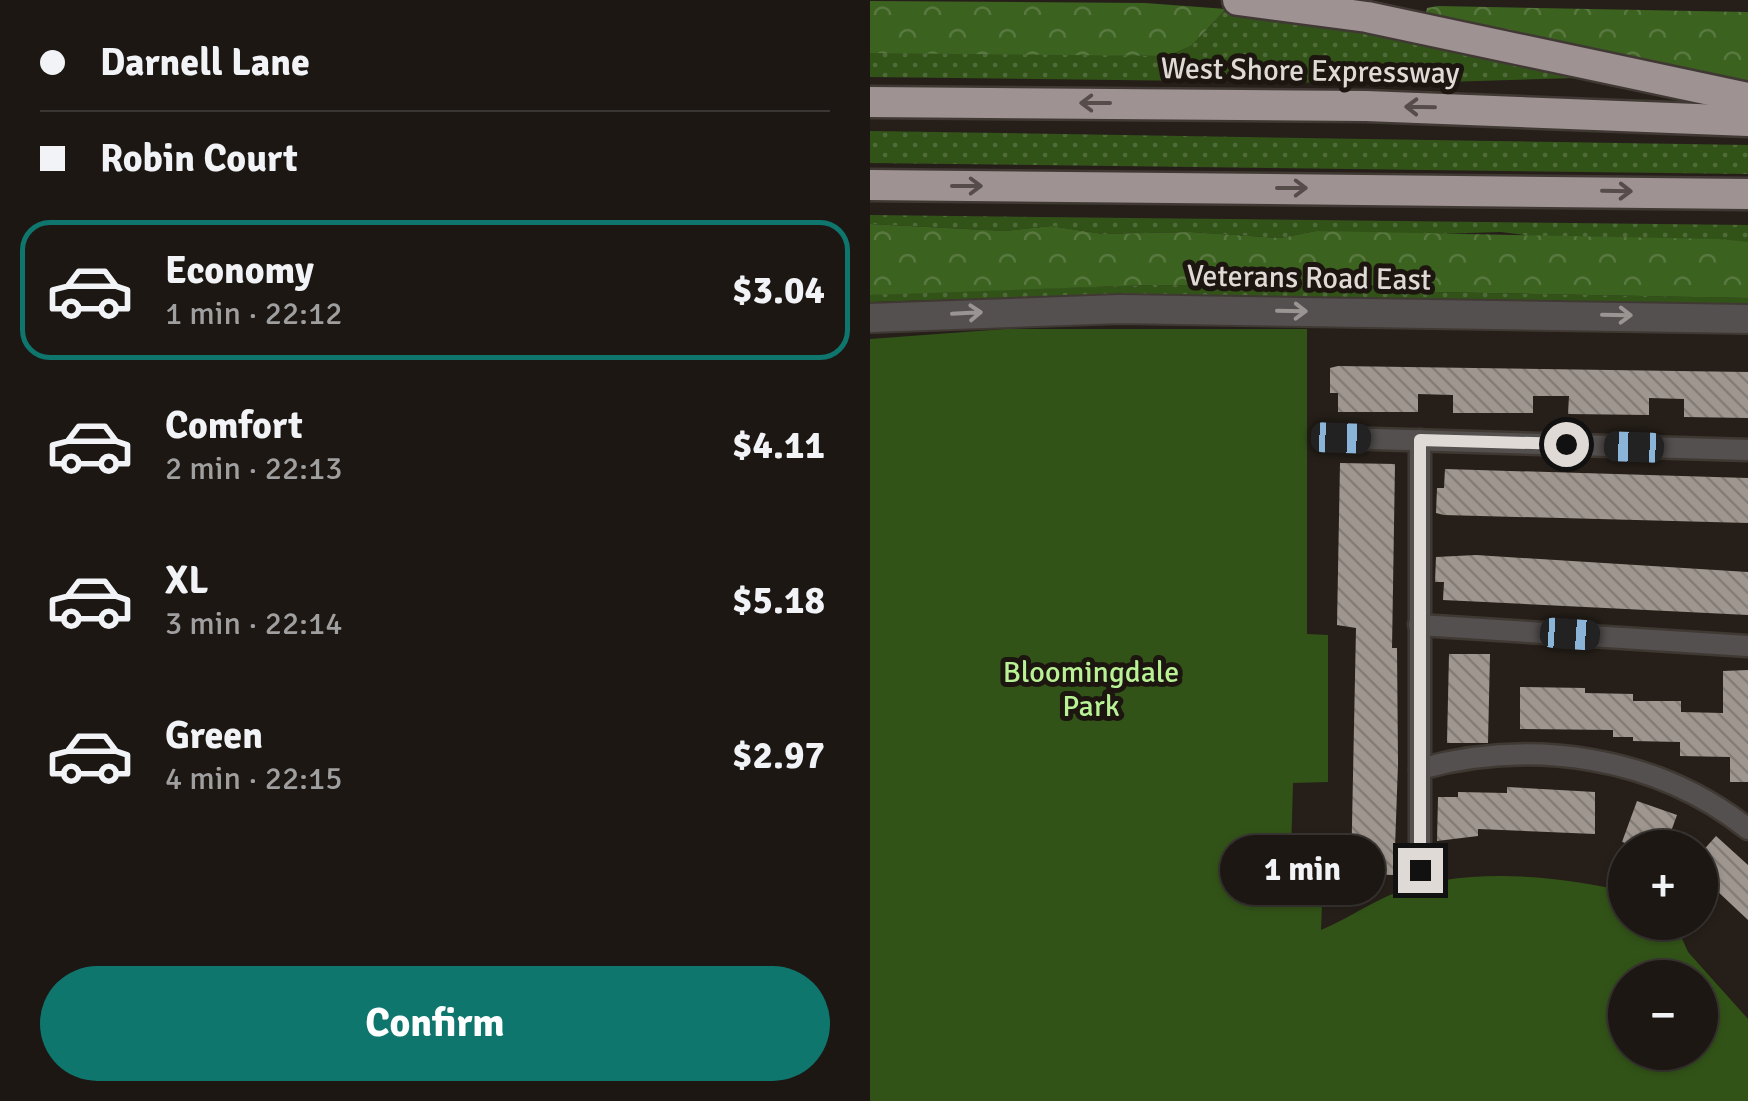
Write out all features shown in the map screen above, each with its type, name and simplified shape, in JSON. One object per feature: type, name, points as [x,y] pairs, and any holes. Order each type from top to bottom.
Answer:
[{"type":"highway","points":[[1238,0],[1351,14],[1748,98]]},
{"type":"highway","name":"West Shore Expressway","points":[[870,102],[1403,107],[1748,121]]},
{"type":"highway","points":[[870,185],[1748,197]]},
{"type":"street","name":"Veterans Road East","points":[[870,318],[1138,309],[1748,319]]},
{"type":"street","points":[[1341,438],[1748,450]]},
{"type":"street","points":[[1420,440],[1420,870]]},
{"type":"street","points":[[1420,624],[1748,646]]},
{"type":"street","points":[[1420,769],[1489,755],[1584,758],[1667,782],[1748,829]]},
{"type":"green space","points":[[870,1],[1145,3],[1226,9],[1191,46],[1167,56],[870,53]]},
{"type":"green space","points":[[1427,8],[1748,12],[1748,83],[1426,13]]},
{"type":"green space","points":[[1226,9],[1353,26],[1577,78],[1412,83],[1411,77],[1406,77],[1405,83],[1237,82],[1198,72],[1193,75],[1200,81],[870,77],[870,53],[883,51],[1167,56],[1191,46]]},
{"type":"green space","points":[[870,131],[1748,145],[1748,174],[870,163]]},
{"type":"green space","points":[[870,215],[1748,225],[1748,242],[1540,237],[1501,232],[1403,235],[1316,231],[1281,238],[1190,232],[1103,234],[1051,226],[1005,231],[870,224]]},
{"type":"green space","points":[[870,224],[1005,231],[1051,226],[1103,234],[1190,232],[1281,238],[1316,231],[1718,239],[1748,242],[1748,298],[1431,292],[1402,287],[1152,285],[870,295]]},
{"type":"green space","points":[[1152,285],[1402,287],[1431,292],[1748,298],[1748,304],[1130,294],[870,302],[870,295],[895,293]]},
{"type":"green space","name":"Bloomingdale Park","points":[[1005,329],[1307,329],[1307,634],[1328,635],[1328,782],[1293,783],[1291,852],[1324,854],[1321,930],[1390,895],[1447,880],[1507,876],[1608,888],[1608,940],[1683,940],[1695,960],[1608,960],[1608,1070],[1718,1070],[1718,986],[1748,1019],[1748,1101],[870,1101],[870,339]]},
{"type":"building","points":[[1330,368],[1748,372],[1748,418],[1684,417],[1684,399],[1649,398],[1649,415],[1568,414],[1569,396],[1533,396],[1533,413],[1453,413],[1453,395],[1418,394],[1418,412],[1338,412],[1338,393],[1330,393]]},
{"type":"building","points":[[1340,463],[1395,464],[1392,648],[1397,648],[1398,764],[1394,875],[1351,874],[1356,628],[1337,625]]},
{"type":"building","points":[[1445,469],[1748,478],[1748,523],[1444,515],[1436,513],[1437,488],[1444,488]]},
{"type":"building","points":[[1476,555],[1748,572],[1748,615],[1443,600],[1444,582],[1435,582],[1436,557]]},
{"type":"building","points":[[1449,654],[1490,654],[1488,743],[1447,743]]},
{"type":"building","points":[[1748,670],[1748,782],[1730,782],[1730,757],[1680,756],[1680,742],[1633,741],[1633,737],[1613,737],[1613,730],[1520,729],[1520,687],[1585,688],[1585,693],[1633,694],[1633,701],[1681,701],[1681,712],[1723,713],[1723,671]]},
{"type":"building","points":[[1507,787],[1595,792],[1595,834],[1478,829],[1478,836],[1437,841],[1438,797],[1458,797],[1458,792],[1507,793]]},
{"type":"building","points":[[1637,801],[1677,815],[1672,830],[1626,830]]},
{"type":"building","points":[[1718,838],[1748,865],[1748,920],[1718,892]]},
{"type":"route","points":[[1420,870],[1420,440],[1566,444]]}]
